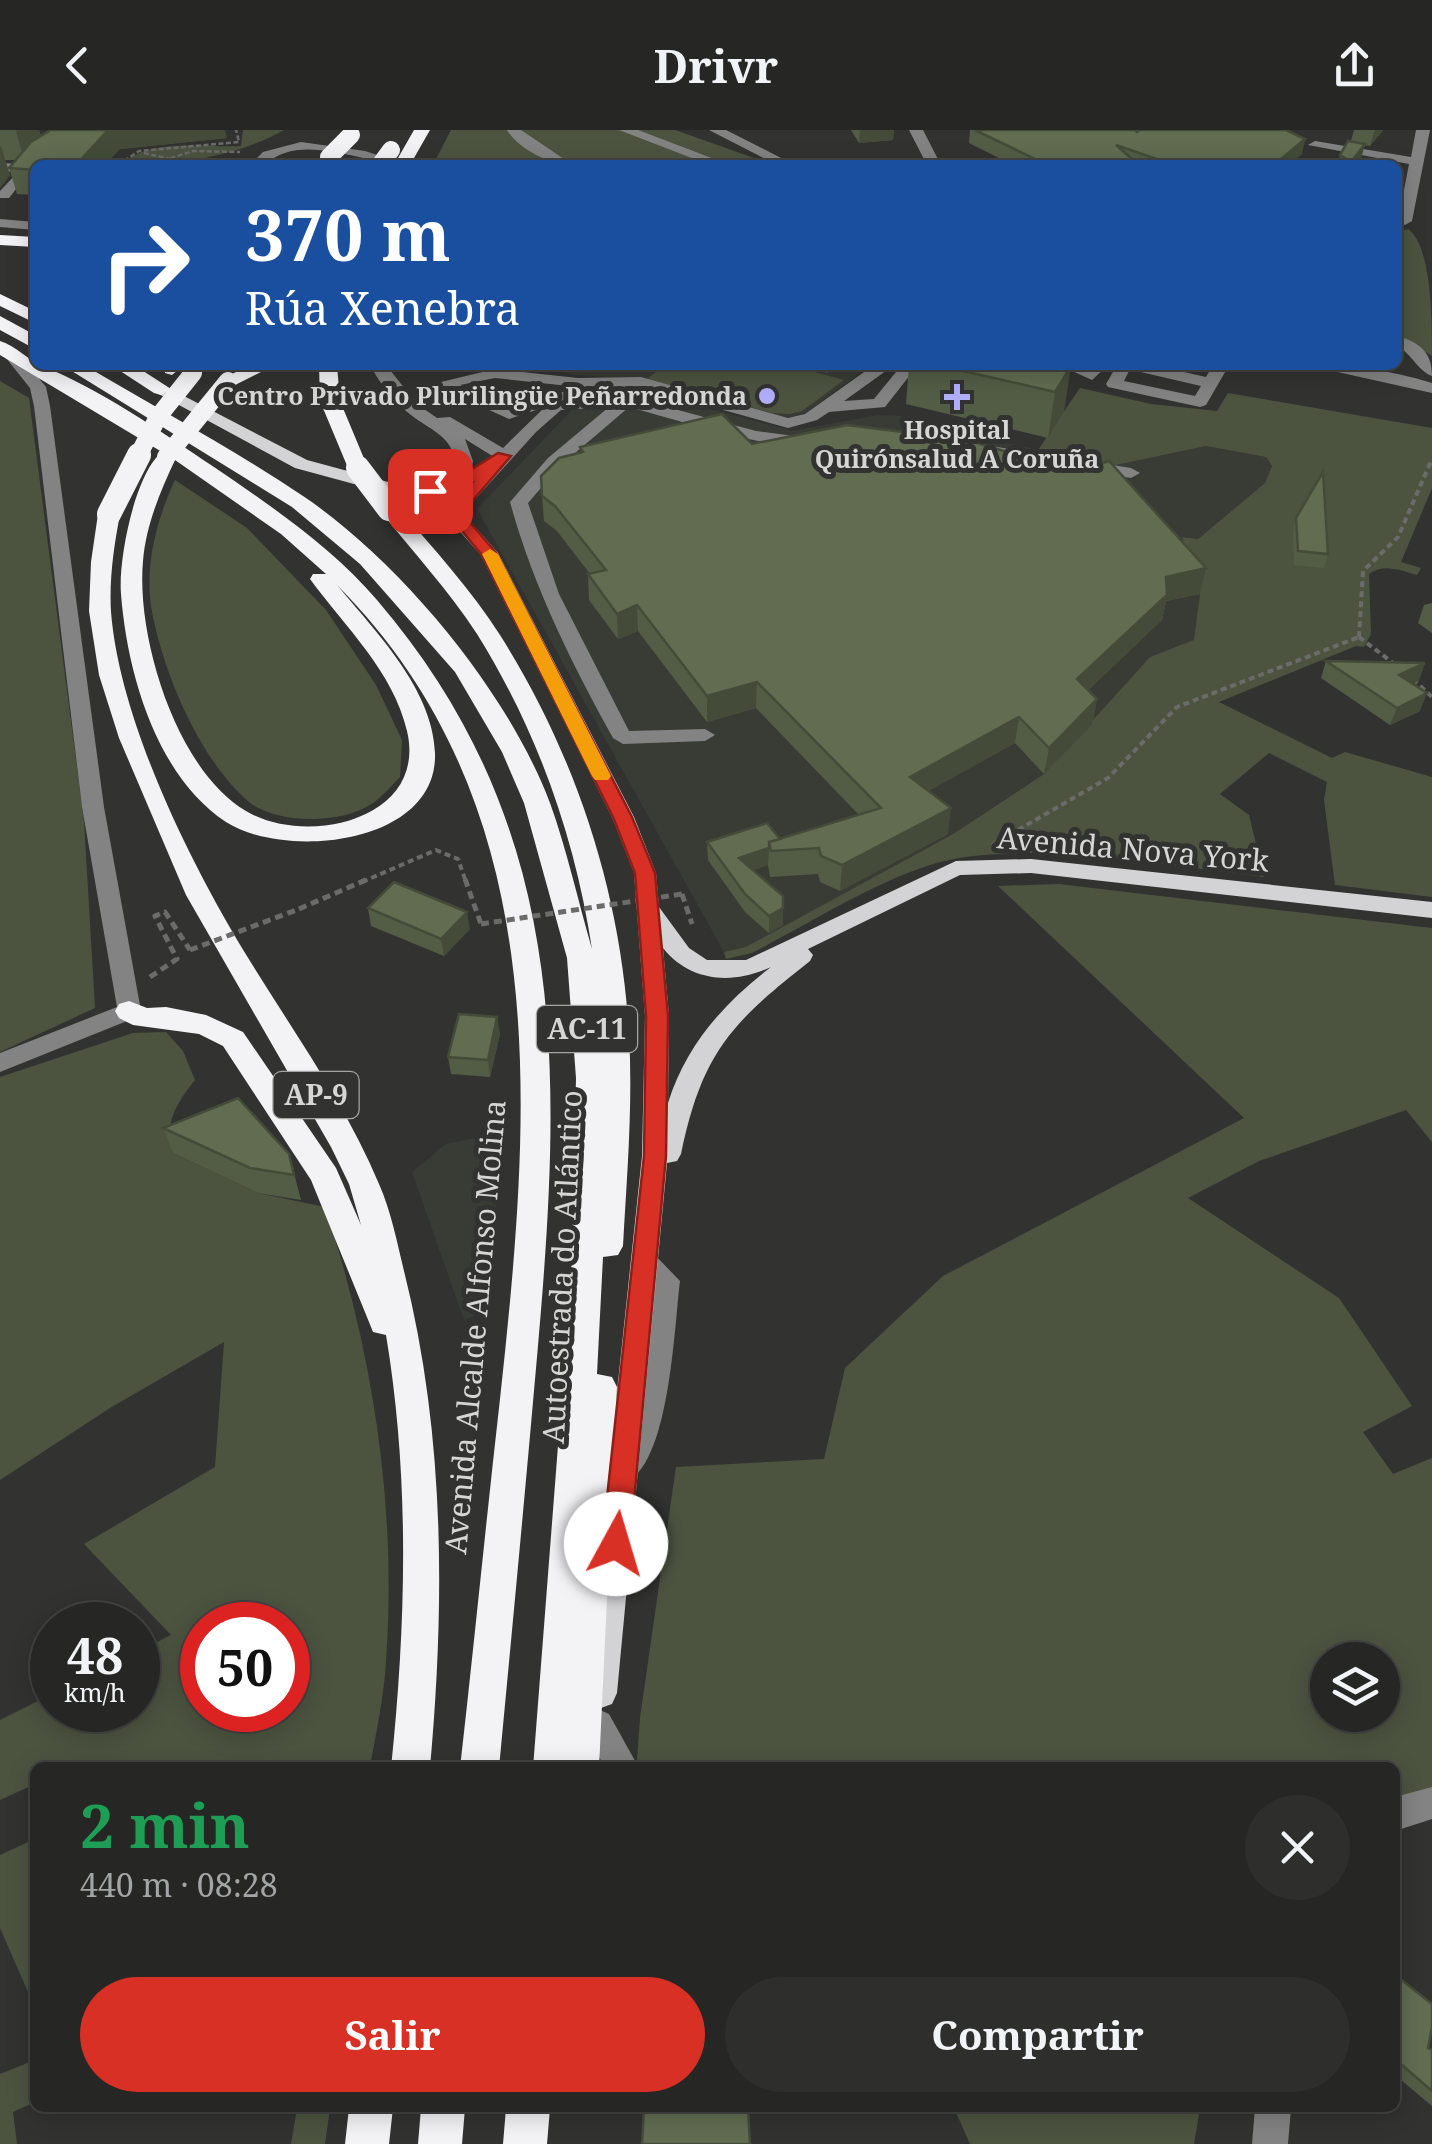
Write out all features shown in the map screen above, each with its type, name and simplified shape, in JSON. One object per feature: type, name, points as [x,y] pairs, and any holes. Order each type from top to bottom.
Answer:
[{"type":"highway","points":[[383,160],[401,130]]},
{"type":"highway","points":[[410,160],[422,130]]},
{"type":"highway","points":[[411,160],[433,130]]},
{"type":"highway","points":[[326,160],[353,132]]},
{"type":"highway","points":[[0,240],[30,242]]},
{"type":"highway","points":[[0,300],[30,315]]},
{"type":"highway","points":[[0,322],[30,341]]},
{"type":"highway","name":"Avenida Alcalde Alfonso Molina","points":[[5,350],[30,365]]},
{"type":"highway","name":"Avenida Alcalde Alfonso Molina","points":[[38,370],[182,458],[285,527],[366,601],[410,653],[452,718],[506,850],[534,990],[538,1166],[480,1762]]},
{"type":"highway","name":"AC-11","points":[[79,370],[300,503],[368,559],[466,669],[514,752],[537,803],[581,958],[590,1078],[587,1278],[552,1762]]},
{"type":"highway","points":[[129,370],[162,388]]},
{"type":"highway","points":[[137,370],[162,388]]},
{"type":"highway","points":[[201,371],[141,512],[131,579],[139,644],[157,706],[188,766],[208,793],[249,824],[301,834],[344,830],[380,818],[412,792],[421,772],[419,730],[387,662],[312,570],[285,527]]},
{"type":"highway","name":"AP-9","points":[[201,371],[158,417],[109,514],[101,560],[100,612],[109,666],[131,740],[200,897],[283,1034],[364,1186],[391,1278],[412,1390],[420,1536],[416,1719],[411,1762]]},
{"type":"highway","name":"Autoestrada do Atlántico","points":[[328,372],[337,424],[358,468],[485,630],[546,738],[589,857],[611,977],[616,1094],[580,1762]]},
{"type":"highway","points":[[129,1011],[143,1018],[166,1017],[206,1025],[233,1038],[325,1176],[412,1390]]},
{"type":"highway","points":[[367,2144],[371,2112]]},
{"type":"highway","points":[[440,2144],[444,2112]]},
{"type":"highway","points":[[524,2144],[528,2112]]},
{"type":"main road","points":[[162,388],[300,464],[408,493],[454,512],[489,554],[623,817],[645,873],[657,1016],[655,1156],[644,1261]]},
{"type":"main road","name":"Avenida Nova York","points":[[842,924],[956,868],[1030,866],[1432,910]]},
{"type":"main road","points":[[650,904],[679,956],[717,970],[751,967],[842,924]]},
{"type":"main road","points":[[644,1261],[660,1218],[678,1099],[697,1056],[726,1018],[842,924]]},
{"type":"main road","points":[[592,1762],[623,1471]]},
{"type":"street","points":[[37,160],[58,139],[78,130]]},
{"type":"street","points":[[514,130],[518,137],[557,160]]},
{"type":"street","points":[[626,130],[709,160]]},
{"type":"street","points":[[716,130],[778,160]]},
{"type":"street","points":[[916,130],[931,160]]},
{"type":"street","points":[[1407,221],[1414,161],[1423,130]]},
{"type":"street","points":[[42,134],[58,139]]},
{"type":"street","points":[[259,160],[263,148],[297,134],[406,160]]},
{"type":"street","points":[[1315,145],[1414,161]]},
{"type":"street","points":[[0,167],[29,168]]},
{"type":"street","points":[[4,195],[29,168]]},
{"type":"street","points":[[0,223],[30,226]]},
{"type":"street","points":[[1402,343],[1415,350],[1432,371]]},
{"type":"street","points":[[0,1063],[129,1011],[92,807],[42,406],[38,387],[5,350]]},
{"type":"street","points":[[382,370],[399,394],[426,419],[463,436],[488,439],[530,428]]},
{"type":"street","points":[[454,512],[530,428],[594,370]]},
{"type":"street","points":[[831,440],[800,444],[755,436],[626,401],[557,405],[538,400],[509,414],[447,385],[492,374],[581,382],[641,382],[788,423],[811,418],[877,370]]},
{"type":"street","points":[[826,408],[879,404],[906,370]]},
{"type":"street","points":[[1125,370],[1114,384],[1200,402],[1210,374],[1174,370]]},
{"type":"street","points":[[1345,370],[1432,388]]},
{"type":"street","points":[[626,401],[554,462],[520,502],[531,551],[561,621],[623,738],[705,734]]},
{"type":"street","points":[[463,436],[480,453],[504,456]]},
{"type":"street","points":[[460,483],[465,461],[463,436]]},
{"type":"street","points":[[958,446],[1132,472]]},
{"type":"street","points":[[408,493],[460,483],[504,456]]},
{"type":"street","points":[[623,1471],[644,1439],[666,1281],[644,1261]]},
{"type":"street","points":[[598,1725],[620,1762]]},
{"type":"street","points":[[1400,1813],[1432,1803]]},
{"type":"street","points":[[1270,2144],[1273,2112]]},
{"type":"path","points":[[125,160],[136,152],[239,142],[236,130]]},
{"type":"path","points":[[158,160],[235,151],[248,154],[245,160]]},
{"type":"path","points":[[136,152],[176,160]]},
{"type":"path","points":[[1360,637],[1363,571],[1382,561],[1395,546],[1432,459]]},
{"type":"path","points":[[1360,637],[1432,697]]},
{"type":"path","points":[[956,868],[1108,778],[1177,707],[1213,690],[1360,637]]},
{"type":"path","points":[[144,981],[177,959],[156,916],[165,912],[190,950],[357,887],[431,851],[458,860],[481,924],[682,894]]},
{"type":"shaded area","name":"Centro Privado Plurilingüe Peñarredonda","points":[[553,370],[864,370],[805,413],[791,417],[771,415],[646,379]]},
{"type":"shaded area","points":[[594,387],[630,387],[792,431],[878,415],[904,416],[1116,465],[1206,446],[1266,457],[1272,467],[1265,483],[1198,539],[1182,537],[1200,594],[1195,640],[1150,657],[1044,774],[953,834],[746,948],[724,952],[477,509]]},
{"type":"shaded area","points":[[505,1132],[484,1312],[464,1320],[412,1172],[446,1144]]},
{"type":"green space","points":[[243,130],[284,130],[246,147],[206,158],[128,160],[162,147],[241,146]]},
{"type":"green space","points":[[451,130],[675,130],[760,160],[436,160]]},
{"type":"green space","points":[[1408,229],[1416,238],[1426,267],[1432,356],[1402,337],[1402,231]]},
{"type":"green space","name":"Centro Privado Plurilingüe Peñarredonda","points":[[659,370],[807,370],[844,380],[802,411],[790,414],[772,413],[647,379]]},
{"type":"green space","points":[[0,381],[29,398],[84,822],[95,1008],[0,1052]]},
{"type":"green space","points":[[1080,388],[1151,404],[1217,411],[1228,393],[1432,428],[1432,488],[1401,562],[1421,568],[1417,575],[1386,568],[1369,574],[1371,634],[1364,647],[1356,646],[1219,702],[1332,758],[1345,752],[1432,777],[1432,897],[1335,885],[1324,800],[1327,782],[1269,753],[1220,794],[1249,815],[1264,877],[1072,855],[995,854],[959,858],[908,873],[752,953],[726,959],[724,952],[746,947],[953,834],[1044,774],[1150,657],[1194,640],[1200,594],[1182,537],[1198,539],[1265,483],[1272,466],[1266,457],[1206,446],[1116,465],[1038,450]]},
{"type":"green space","points":[[175,480],[247,528],[326,610],[376,685],[402,740],[400,777],[373,803],[352,813],[322,819],[271,813],[249,802],[231,784],[199,738],[164,658],[151,606],[154,541]]},
{"type":"green space","points":[[1059,884],[1432,928],[1432,1142],[1406,1110],[1259,1161],[1188,1198],[1339,1298],[1412,1406],[1363,1432],[1393,1474],[1432,1458],[1432,1790],[1400,1799],[1400,1762],[638,1762],[640,1718],[676,1467],[824,1459],[845,1368],[943,1276],[1244,1118],[998,886]]},
{"type":"green space","points":[[166,1032],[183,1051],[195,1080],[171,1123],[173,1153],[258,1193],[325,1207],[342,1262],[378,1431],[388,1546],[385,1674],[371,1762],[30,1762],[30,1786],[0,1800],[0,1720],[30,1705],[30,1732],[160,1732],[160,1641],[171,1635],[160,1623],[160,1602],[139,1602],[84,1544],[215,1467],[224,1342],[110,1408],[0,1480],[0,1077],[133,1033]]},
{"type":"green space","points":[[30,1841],[30,1997],[0,1928],[0,1855]]},
{"type":"green space","points":[[30,2062],[30,2104],[13,2112],[17,2144],[0,2144],[0,2074]]},
{"type":"green space","points":[[296,2112],[329,2112],[325,2144],[291,2144]]},
{"type":"green space","points":[[956,2112],[1199,2112],[1194,2144],[970,2144]]},
{"type":"building","points":[[51,130],[108,130],[81,160],[30,160],[30,170],[9,168],[31,142]]},
{"type":"building","points":[[975,130],[1286,130],[1305,139],[1280,160],[1160,160],[1116,145],[1133,160],[1027,160],[1033,158]]},
{"type":"building","points":[[1348,141],[1365,144],[1353,160],[1340,155]]},
{"type":"building","points":[[959,370],[1069,370],[1055,392]]},
{"type":"building","points":[[722,414],[752,444],[847,425],[967,440],[1075,472],[1109,461],[1206,568],[1166,577],[1167,595],[1077,679],[1097,699],[1049,748],[1019,717],[910,777],[951,808],[842,865],[821,856],[819,848],[771,851],[769,842],[881,808],[757,682],[707,696],[637,605],[617,614],[588,574],[606,570],[555,506],[542,496],[541,476],[559,458],[583,452],[580,447]]},
{"type":"building","points":[[1323,472],[1328,554],[1298,551],[1296,518]]},
{"type":"building","points":[[1326,661],[1425,663],[1399,675],[1427,693],[1397,708]]},
{"type":"building","points":[[767,823],[780,839],[769,842],[769,848],[739,858],[783,896],[783,908],[769,916],[745,894],[707,842]]},
{"type":"building","points":[[394,882],[467,912],[441,939],[368,908]]},
{"type":"building","points":[[459,1014],[497,1017],[488,1060],[448,1057]]},
{"type":"building","points":[[238,1098],[289,1154],[294,1175],[250,1168],[163,1128]]},
{"type":"building","points":[[1400,1979],[1432,2004],[1428,2048],[1432,2050],[1432,2091],[1400,2063]]},
{"type":"building","points":[[644,2112],[748,2112],[750,2144],[642,2144]]},
{"type":"slow traffic","points":[[490,554],[602,776]]},
{"type":"place","name":"Centro Privado Plurilingüe Peñarredonda","points":[[767,396]]},
{"type":"place","name":"Hospital Quirónsalud A Coruña","points":[[957,397]]},
{"type":"route","points":[[430,491],[475,476],[504,456],[454,512],[489,554],[623,817],[645,873],[657,1016],[655,1156],[616,1544]]}]
